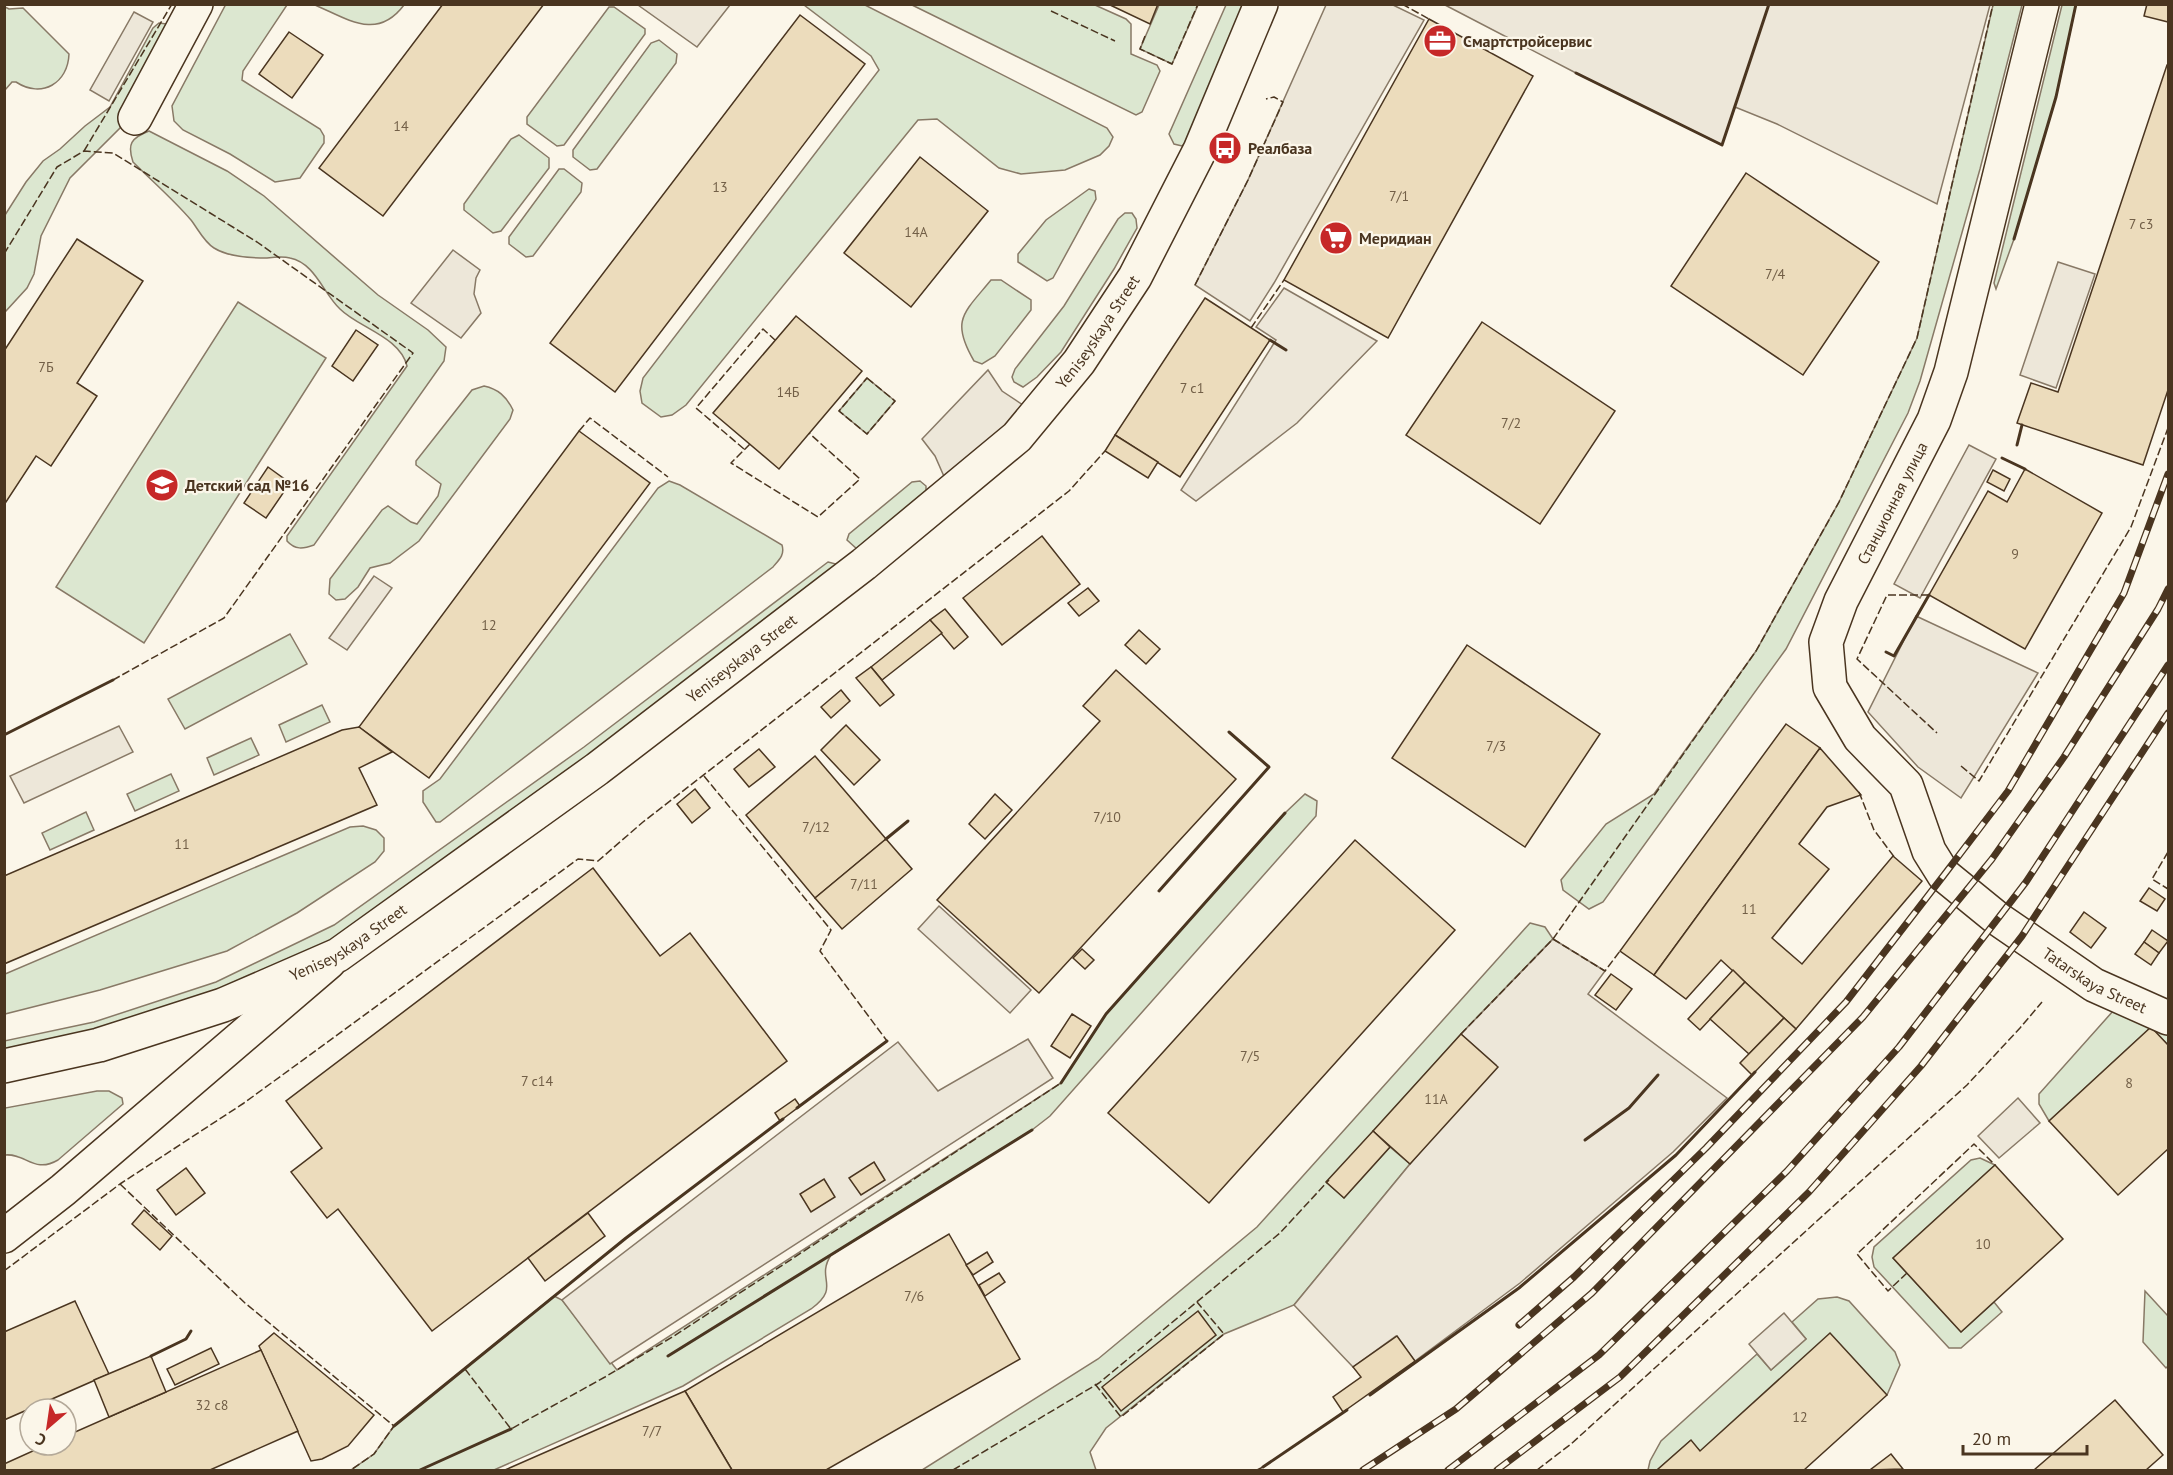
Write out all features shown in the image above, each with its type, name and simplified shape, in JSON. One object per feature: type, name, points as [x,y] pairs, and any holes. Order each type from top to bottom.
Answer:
[{"type":"street","points":[[135,118],[196,4]]},
{"type":"street","name":"Yeniseyskaya Street","points":[[4,1066],[99,1044],[223,1005],[338,955],[597,769],[864,564],[1017,437],[1079,362],[1135,277],[1200,150],[1261,4]]},
{"type":"street","name":"Станционная улица","points":[[2022,936],[1944,875],[1929,851],[1906,785],[1860,738],[1830,687],[1826,642],[1841,601],[1934,420],[1942,400],[1951,372],[2042,4]]},
{"type":"street","name":"Tatarskaya Street","points":[[2022,936],[2094,985],[2169,1018]]},
{"type":"street","points":[[4,1236],[89,1167],[338,955]]},
{"type":"green space","points":[[226,4],[287,5],[243,71],[242,80],[320,129],[324,136],[324,143],[300,178],[275,182],[230,154],[183,130],[174,121],[172,106]]},
{"type":"green space","points":[[315,5],[404,5],[394,16],[373,25],[351,21]]},
{"type":"green space","points":[[804,5],[865,5],[1107,128],[1113,137],[1109,146],[1100,155],[1065,170],[1021,174],[999,168],[937,119],[918,120],[686,405],[672,415],[661,417],[642,403],[640,391],[643,378],[879,70],[871,56]]},
{"type":"green space","points":[[912,5],[1095,5],[1126,19],[1131,24],[1131,54],[1157,65],[1160,71],[1142,112],[1136,115]]},
{"type":"green space","points":[[1159,5],[1198,5],[1172,64],[1140,49]]},
{"type":"green space","points":[[1226,5],[1248,5],[1192,136],[1182,146],[1174,144],[1169,134]]},
{"type":"green space","points":[[1993,5],[2022,5],[1980,169],[1920,381],[1908,413],[1786,649],[1603,902],[1589,909],[1563,890],[1561,880],[1606,824],[1654,794],[1756,651],[1839,502],[1917,338]]},
{"type":"green space","points":[[2062,5],[2076,5],[2056,97],[2014,239],[1996,289],[1994,283]]},
{"type":"green space","points":[[5,7],[23,8],[69,54],[64,73],[52,85],[35,89],[12,82],[5,90]]},
{"type":"green space","points":[[609,7],[614,7],[645,29],[645,34],[564,145],[557,146],[527,124],[527,117]]},
{"type":"green space","points":[[159,23],[167,24],[128,120],[70,178],[41,236],[34,274],[27,288],[5,312],[5,215],[26,182],[43,161],[110,107],[153,28]]},
{"type":"green space","points":[[659,40],[677,54],[676,63],[597,169],[590,170],[573,157],[573,150],[651,43]]},
{"type":"green space","points":[[149,131],[227,171],[264,196],[378,295],[428,330],[446,347],[444,361],[314,545],[296,547],[287,541],[287,536],[407,366],[403,356],[388,340],[340,309],[312,272],[299,261],[285,257],[240,256],[220,251],[210,245],[184,212],[133,162],[130,151],[132,142]]},
{"type":"green space","points":[[519,135],[549,158],[549,168],[501,231],[493,233],[464,210],[464,204],[511,139]]},
{"type":"green space","points":[[559,169],[564,169],[582,183],[581,192],[533,256],[526,257],[509,244],[509,237]]},
{"type":"green space","points":[[1089,189],[1095,191],[1096,199],[1053,278],[1047,281],[1018,262],[1018,254],[1046,220]]},
{"type":"green space","points":[[1125,213],[1132,213],[1136,219],[1137,228],[1114,269],[1061,352],[1037,377],[1023,387],[1014,382],[1012,377],[1015,369],[1064,306],[1118,219]]},
{"type":"green space","points":[[991,280],[1001,280],[1031,300],[1031,310],[995,356],[982,364],[974,361],[963,336],[962,326],[967,309]]},
{"type":"green space","points":[[238,302],[326,358],[144,643],[56,587]]},
{"type":"green space","points":[[867,378],[895,401],[867,434],[839,411]]},
{"type":"green space","points":[[484,386],[497,391],[507,401],[513,410],[510,419],[419,541],[390,563],[370,568],[358,587],[345,599],[336,600],[329,594],[330,579],[382,510],[388,506],[417,524],[438,496],[441,484],[416,465],[416,461],[472,390]]},
{"type":"green space","points":[[669,481],[680,485],[782,545],[783,552],[779,560],[773,567],[440,822],[436,822],[423,802],[423,791],[440,779],[658,488]]},
{"type":"green space","points":[[920,481],[926,486],[926,493],[857,549],[847,540],[849,534],[912,482]]},
{"type":"green space","points":[[828,562],[836,564],[837,570],[590,758],[339,937],[220,993],[5,1057],[4,1041],[94,1022],[216,982],[334,925],[584,747]]},
{"type":"green space","points":[[290,634],[307,664],[185,729],[168,699]]},
{"type":"green space","points":[[322,705],[330,722],[286,742],[279,725]]},
{"type":"green space","points":[[251,738],[259,755],[214,775],[207,758]]},
{"type":"green space","points":[[171,774],[179,791],[135,811],[127,794]]},
{"type":"green space","points":[[1305,794],[1317,801],[1316,816],[1050,1116],[1032,1130],[831,1255],[825,1271],[827,1288],[825,1294],[811,1309],[683,1386],[494,1470],[351,1470],[374,1454],[394,1426],[554,1296],[562,1300],[617,1370],[1061,1083],[1106,1014],[1285,813]]},
{"type":"green space","points":[[86,812],[94,830],[50,850],[42,833]]},
{"type":"green space","points":[[363,826],[376,830],[384,838],[384,851],[375,862],[297,913],[227,951],[100,990],[5,1014],[5,974],[350,827]]},
{"type":"green space","points":[[1530,923],[1545,927],[1553,939],[1461,1034],[1327,1183],[1344,1198],[1390,1147],[1410,1164],[1294,1305],[1224,1334],[1106,1428],[1090,1452],[1096,1470],[922,1470],[1098,1359],[1257,1227]]},
{"type":"green space","points":[[2122,1001],[2168,1023],[2168,1045],[2151,1027],[2049,1121],[2039,1104],[2039,1094]]},
{"type":"green space","points":[[97,1091],[109,1091],[122,1098],[123,1104],[58,1160],[43,1165],[5,1155],[5,1108]]},
{"type":"green space","points":[[1980,1158],[1995,1165],[1893,1258],[1961,1332],[1994,1302],[2002,1312],[1961,1348],[1949,1348],[1874,1267],[1872,1257],[1874,1247],[1971,1160]]},
{"type":"green space","points":[[2145,1291],[2168,1316],[2168,1366],[2166,1368],[2143,1342]]},
{"type":"green space","points":[[1837,1297],[1849,1301],[1895,1352],[1900,1365],[1887,1395],[1700,1451],[1690,1441],[1657,1470],[1648,1470],[1650,1461],[1661,1441],[1757,1354],[1771,1370],[1806,1339],[1792,1322],[1818,1299]]},
{"type":"shaded area","points":[[638,5],[730,5],[697,47]]},
{"type":"shaded area","points":[[1326,5],[1393,5],[1424,20],[1250,321],[1195,285],[1248,180]]},
{"type":"shaded area","points":[[1445,5],[1990,5],[1937,204],[1777,124],[1735,107],[1722,145]]},
{"type":"shaded area","points":[[134,12],[153,22],[109,101],[90,90]]},
{"type":"shaded area","points":[[453,250],[480,270],[476,278],[474,294],[481,313],[461,338],[411,303]]},
{"type":"shaded area","points":[[2058,262],[2095,274],[2056,388],[2020,375]]},
{"type":"shaded area","points":[[1284,288],[1377,341],[1297,423],[1196,501],[1181,490],[1276,340],[1256,327]]},
{"type":"shaded area","points":[[988,370],[1002,391],[1026,407],[946,481],[935,456],[922,439]]},
{"type":"shaded area","points":[[1969,445],[1996,459],[1920,598],[1894,584]]},
{"type":"shaded area","points":[[374,576],[392,588],[347,650],[329,638]]},
{"type":"shaded area","points":[[1916,616],[2038,673],[1961,798],[1918,767],[1868,712]]},
{"type":"shaded area","points":[[119,726],[133,752],[24,803],[10,776]]},
{"type":"shaded area","points":[[939,906],[1031,990],[1010,1013],[918,929]]},
{"type":"shaded area","points":[[1553,939],[1605,971],[1588,994],[1727,1098],[1673,1152],[1520,1283],[1415,1361],[1396,1336],[1353,1367],[1294,1305],[1410,1164],[1496,1065],[1461,1034]]},
{"type":"shaded area","points":[[1028,1039],[1053,1078],[610,1364],[562,1300],[898,1042],[938,1091]]},
{"type":"shaded area","points":[[2018,1098],[2040,1123],[1999,1158],[1978,1136]]},
{"type":"shaded area","points":[[1784,1313],[1806,1339],[1771,1370],[1749,1344]]},
{"type":"building","points":[[443,4],[544,4],[383,216],[319,168]]},
{"type":"building","points":[[1108,4],[1158,4],[1150,24]]},
{"type":"building","points":[[2147,4],[2168,4],[2168,22],[2144,16]]},
{"type":"building","points":[[800,15],[865,64],[615,392],[550,343]]},
{"type":"building","points":[[1429,19],[1533,76],[1388,338],[1284,280]]},
{"type":"building","points":[[289,32],[323,55],[292,98],[259,74]]},
{"type":"building","points":[[2167,65],[2168,390],[2143,465],[2017,423],[2031,383],[2058,392]]},
{"type":"building","points":[[920,157],[988,211],[911,307],[844,253]]},
{"type":"building","points":[[1746,173],[1879,262],[1803,375],[1671,286]]},
{"type":"building","points":[[77,239],[143,281],[77,383],[97,396],[51,466],[36,456],[4,505],[4,351]]},
{"type":"building","points":[[1205,298],[1270,340],[1180,477],[1115,435]]},
{"type":"building","points":[[796,316],[862,371],[779,469],[713,413]]},
{"type":"building","points":[[1482,322],[1615,411],[1540,524],[1406,435]]},
{"type":"building","points":[[356,330],[378,345],[353,381],[332,366]]},
{"type":"building","points":[[579,431],[650,483],[429,778],[359,727]]},
{"type":"building","points":[[1115,435],[1158,462],[1148,478],[1105,451]]},
{"type":"building","points":[[268,467],[290,483],[266,518],[244,503]]},
{"type":"building","points":[[2025,469],[2102,513],[2025,649],[1929,595],[1988,491],[2007,502]]},
{"type":"building","points":[[1993,470],[2010,479],[2004,491],[1987,482]]},
{"type":"building","points":[[1042,536],[1080,584],[1002,645],[963,598]]},
{"type":"building","points":[[1088,588],[1099,601],[1079,616],[1068,603]]},
{"type":"building","points":[[945,609],[968,637],[954,649],[930,620]]},
{"type":"building","points":[[930,620],[942,633],[882,680],[871,667]]},
{"type":"building","points":[[1139,630],[1160,649],[1146,664],[1125,645]]},
{"type":"building","points":[[1467,645],[1600,734],[1525,847],[1392,758]]},
{"type":"building","points":[[871,667],[894,695],[880,706],[856,678]]},
{"type":"building","points":[[1116,670],[1236,779],[1039,993],[937,900],[1100,721],[1083,706]]},
{"type":"building","points":[[841,690],[850,701],[831,718],[821,707]]},
{"type":"building","points":[[1786,724],[1820,748],[1654,975],[1620,951]]},
{"type":"building","points":[[846,725],[880,760],[854,785],[821,750]]},
{"type":"building","points":[[359,727],[392,752],[359,768],[377,805],[4,964],[4,876],[342,730]]},
{"type":"building","points":[[1820,748],[1861,795],[1827,807],[1799,844],[1829,869],[1772,938],[1802,964],[1893,856],[1922,881],[1796,1029],[1721,960],[1686,999],[1654,975]]},
{"type":"building","points":[[759,749],[775,767],[749,787],[734,769]]},
{"type":"building","points":[[815,756],[886,839],[815,898],[746,815]]},
{"type":"building","points":[[695,789],[710,808],[692,823],[677,804]]},
{"type":"building","points":[[995,794],[1012,810],[985,839],[969,824]]},
{"type":"building","points":[[886,839],[912,869],[842,929],[815,898]]},
{"type":"building","points":[[1355,840],[1455,930],[1209,1203],[1108,1113]]},
{"type":"building","points":[[593,868],[660,956],[690,933],[787,1061],[432,1331],[338,1209],[327,1218],[291,1172],[322,1148],[286,1101]]},
{"type":"building","points":[[2149,888],[2165,899],[2157,911],[2140,901]]},
{"type":"building","points":[[2084,912],[2106,928],[2091,948],[2070,932]]},
{"type":"building","points":[[2152,930],[2168,941],[2159,953],[2144,942]]},
{"type":"building","points":[[2144,942],[2159,953],[2151,965],[2135,954]]},
{"type":"building","points":[[1082,949],[1094,960],[1085,969],[1073,958]]},
{"type":"building","points":[[1733,970],[1745,982],[1700,1030],[1688,1019]]},
{"type":"building","points":[[1611,974],[1632,989],[1616,1010],[1595,995]]},
{"type":"building","points":[[1745,982],[1784,1018],[1749,1054],[1710,1019]]},
{"type":"building","points":[[1072,1014],[1091,1026],[1070,1058],[1051,1046]]},
{"type":"building","points":[[1784,1018],[1796,1029],[1752,1075],[1740,1063]]},
{"type":"building","points":[[2151,1027],[2168,1045],[2168,1149],[2118,1195],[2049,1121]]},
{"type":"building","points":[[1461,1034],[1498,1067],[1410,1164],[1373,1131]]},
{"type":"building","points":[[795,1099],[800,1106],[780,1121],[775,1113]]},
{"type":"building","points":[[1373,1131],[1390,1147],[1344,1198],[1326,1182]]},
{"type":"building","points":[[874,1162],[885,1180],[861,1195],[849,1178]]},
{"type":"building","points":[[1995,1165],[2063,1239],[1961,1332],[1893,1258]]},
{"type":"building","points":[[186,1168],[205,1193],[176,1215],[157,1190]]},
{"type":"building","points":[[824,1179],[835,1197],[811,1212],[800,1194]]},
{"type":"building","points":[[144,1210],[172,1236],[160,1250],[132,1224]]},
{"type":"building","points":[[588,1213],[605,1236],[545,1281],[528,1258]]},
{"type":"building","points":[[949,1234],[1020,1359],[826,1470],[732,1470],[685,1391]]},
{"type":"building","points":[[987,1252],[993,1262],[973,1275],[966,1265]]},
{"type":"building","points":[[999,1273],[1005,1282],[985,1296],[979,1285]]},
{"type":"building","points":[[75,1301],[109,1374],[56,1397],[18,1397],[18,1414],[4,1420],[4,1332]]},
{"type":"building","points":[[1198,1311],[1216,1335],[1121,1411],[1102,1387]]},
{"type":"building","points":[[274,1333],[374,1415],[348,1446],[322,1459],[311,1461],[259,1346]]},
{"type":"building","points":[[1830,1333],[1887,1395],[1804,1470],[1657,1470],[1691,1440],[1700,1451]]},
{"type":"building","points":[[1397,1336],[1415,1361],[1343,1412],[1333,1397],[1361,1377],[1353,1367]]},
{"type":"building","points":[[211,1348],[219,1364],[175,1385],[167,1369]]},
{"type":"building","points":[[261,1350],[298,1431],[210,1470],[4,1470],[4,1464],[19,1457],[78,1457],[78,1431]]},
{"type":"building","points":[[151,1356],[166,1392],[109,1417],[94,1380]]},
{"type":"building","points":[[685,1391],[732,1470],[505,1470]]},
{"type":"building","points":[[2115,1400],[2163,1455],[2146,1470],[2034,1470]]},
{"type":"building","points":[[1891,1454],[1903,1469],[1870,1470]]},
{"type":"railway","points":[[1519,1325],[1574,1277],[1706,1148],[1846,1002],[1944,875],[2008,791],[2124,593],[2168,474]]},
{"type":"railway","points":[[1363,1470],[1456,1409],[1592,1293],[1863,1017],[1992,859],[2064,757],[2158,609],[2168,589]]},
{"type":"railway","points":[[1448,1470],[1599,1355],[1787,1171],[1899,1047],[2026,882],[2168,665]]},
{"type":"railway","points":[[1497,1470],[1620,1377],[1809,1192],[1921,1066],[2022,936],[2168,713]]},
{"type":"fence","points":[[84,151],[172,4]]},
{"type":"fence","points":[[1145,36],[1140,49],[1172,64],[1198,4]]},
{"type":"fence","points":[[1402,4],[1429,19]]},
{"type":"fence","points":[[1461,1034],[1553,939],[1756,651],[1839,502],[1917,338],[1993,4]]},
{"type":"fence","points":[[1051,11],[1115,41]]},
{"type":"fence","points":[[1195,285],[1248,180],[1283,102],[1274,97],[1266,99]]},
{"type":"fence","points":[[4,254],[57,167],[84,151],[113,153],[257,242],[413,353],[224,618],[113,680]]},
{"type":"fence","points":[[1251,328],[1284,280]]},
{"type":"fence","points":[[744,449],[696,408],[763,329],[775,340]]},
{"type":"fence","points":[[867,378],[895,401],[867,434],[839,411],[867,378]]},
{"type":"fence","points":[[579,431],[590,418],[668,477]]},
{"type":"fence","points":[[1961,766],[1979,781],[2131,527],[2168,428]]},
{"type":"fence","points":[[750,444],[731,463],[818,517],[860,479],[809,433]]},
{"type":"fence","points":[[4,1271],[120,1184],[244,1103],[578,859],[598,861],[643,822],[1069,491],[1105,451]]},
{"type":"fence","points":[[1929,595],[1887,595],[1857,659],[1937,733]]},
{"type":"fence","points":[[704,776],[831,930],[820,951],[887,1041]]},
{"type":"fence","points":[[1859,792],[1874,830],[1895,858]]},
{"type":"fence","points":[[2168,852],[2152,879],[2168,889]]},
{"type":"fence","points":[[1553,939],[1605,971],[1620,951]]},
{"type":"fence","points":[[1537,1470],[1571,1444],[1967,1085],[2042,1002]]},
{"type":"fence","points":[[465,1369],[511,1429],[674,1336],[1061,1083]]},
{"type":"fence","points":[[1907,1273],[1888,1291],[1857,1254],[1974,1144],[1995,1165]]},
{"type":"fence","points":[[953,1470],[1099,1383],[1280,1233],[1329,1180]]},
{"type":"fence","points":[[120,1184],[245,1303],[394,1426],[374,1454],[351,1470]]},
{"type":"fence","points":[[1095,1384],[1121,1417],[1224,1334],[1197,1302]]},
{"type":"fence","points":[[1257,1470],[1263,1467]]},
{"type":"wall","points":[[1576,73],[1722,145],[1769,4]]},
{"type":"wall","points":[[2014,239],[2056,97],[2076,4]]},
{"type":"wall","points":[[1270,340],[1286,350]]},
{"type":"wall","points":[[2017,445],[2022,425]]},
{"type":"wall","points":[[2002,458],[2025,469]]},
{"type":"wall","points":[[1886,652],[1894,656],[1929,595]]},
{"type":"wall","points":[[4,735],[113,680]]},
{"type":"wall","points":[[1159,891],[1269,767],[1229,732]]},
{"type":"wall","points":[[1061,1083],[1106,1014],[1285,813]]},
{"type":"wall","points":[[886,839],[908,821]]},
{"type":"wall","points":[[797,1108],[887,1041]]},
{"type":"wall","points":[[1370,1395],[1519,1288],[1676,1155],[1755,1072]]},
{"type":"wall","points":[[1585,1140],[1629,1108],[1658,1075]]},
{"type":"wall","points":[[394,1426],[626,1238],[783,1119]]},
{"type":"wall","points":[[668,1356],[1032,1130]]},
{"type":"wall","points":[[151,1356],[186,1339],[191,1331]]},
{"type":"wall","points":[[1263,1467],[1347,1410]]},
{"type":"wall","points":[[420,1470],[511,1429]]},
{"type":"place","name":"Смартстройсервис","points":[[1440,41]]},
{"type":"place","name":"Реалбаза","points":[[1225,148]]},
{"type":"place","name":"Меридиан","points":[[1336,238]]},
{"type":"place","name":"Детский сад №16","points":[[162,485]]}]
